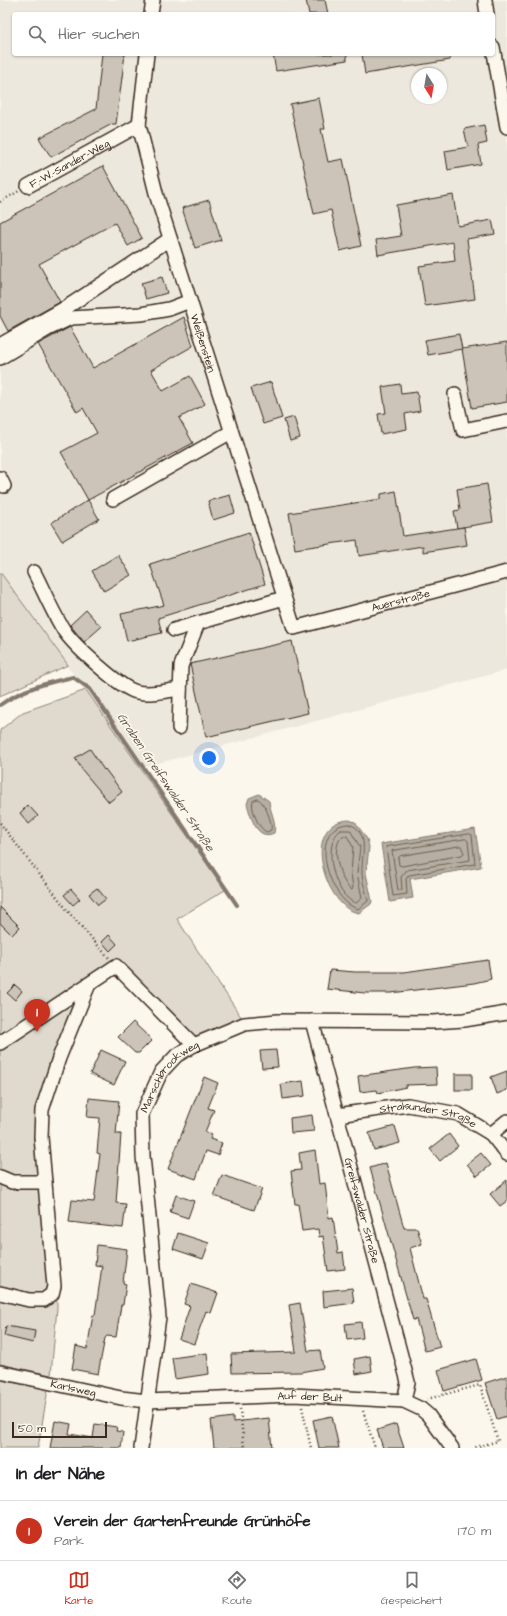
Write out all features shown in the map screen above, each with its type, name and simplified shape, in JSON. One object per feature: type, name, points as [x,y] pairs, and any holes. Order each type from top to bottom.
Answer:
[{"type":"street","points":[[151,12],[153,0]]},
{"type":"street","points":[[485,0],[487,12]]},
{"type":"street","name":"Weißenstein","points":[[147,56],[139,125],[157,197],[294,628]]},
{"type":"street","points":[[495,56],[507,127]]},
{"type":"street","name":"F.-W.-Sander-Weg","points":[[28,186],[139,125]]},
{"type":"street","points":[[0,345],[67,307],[170,239]]},
{"type":"street","points":[[0,358],[48,329],[71,318],[146,313],[190,302]]},
{"type":"street","points":[[454,394],[464,430],[507,421]]},
{"type":"street","points":[[113,499],[231,432]]},
{"type":"street","points":[[34,572],[65,631],[110,676],[122,685],[137,692],[154,693],[180,689]]},
{"type":"street","name":"Auerstraße","points":[[294,628],[507,572]]},
{"type":"street","points":[[174,630],[284,598]]},
{"type":"street","points":[[179,728],[182,666],[198,623]]},
{"type":"street","points":[[0,1043],[116,966],[194,1045]]},
{"type":"street","points":[[0,1293],[30,1300],[44,1300],[52,1294],[54,1286],[41,1138],[42,1110],[59,1058],[89,984]]},
{"type":"street","name":"Marschbrookweg","points":[[141,1448],[159,1317],[143,1156],[142,1114],[161,1072],[176,1056],[194,1045],[244,1024],[278,1021],[433,1022],[464,1020],[507,1013]]},
{"type":"street","name":"Greifswalder Straße","points":[[312,1021],[408,1382],[408,1402]]},
{"type":"street","name":"Stralsunder Straße","points":[[337,1115],[408,1105],[458,1114],[491,1134],[507,1154]]},
{"type":"street","points":[[491,1134],[507,1121]]},
{"type":"street","points":[[0,1177],[12,1182],[45,1182]]},
{"type":"street","name":"Karlsweg","points":[[0,1372],[121,1398],[147,1401]]},
{"type":"street","name":"Auf der Bult","points":[[147,1401],[239,1396],[299,1395],[359,1397],[408,1402],[428,1415],[452,1448]]},
{"type":"path","name":"F.-W.-Sander-Weg","points":[[0,202],[28,186]]},
{"type":"path","points":[[0,823],[71,915],[116,966]]},
{"type":"path","points":[[408,1402],[480,1385],[498,1441],[473,1448]]},
{"type":"path","points":[[299,1395],[311,1448]]},
{"type":"path","points":[[239,1396],[244,1448]]},
{"type":"path","points":[[359,1397],[375,1448]]},
{"type":"shaded area","points":[[0,0],[507,0],[507,670],[140,768],[0,572]]},
{"type":"shaded area","points":[[0,572],[68,665],[0,696]]},
{"type":"shaded area","points":[[86,690],[225,890],[177,919],[243,1020],[185,1045],[117,974],[91,987],[48,1108],[45,1143],[57,1280],[57,1308],[51,1375],[0,1364],[0,730],[23,712]]},
{"type":"shaded area","points":[[0,1380],[48,1389],[38,1448],[0,1448]]},
{"type":"water","points":[[259,794],[269,801],[275,825],[274,833],[268,835],[263,834],[256,827],[247,804],[249,798]]},
{"type":"water","points":[[349,820],[355,822],[367,839],[369,847],[366,873],[372,901],[371,904],[359,913],[348,909],[338,900],[330,888],[322,858],[322,844],[326,832],[335,824]]},
{"type":"water","points":[[475,829],[481,867],[410,879],[413,898],[390,902],[381,844]]},
{"type":"building","points":[[306,0],[325,0],[328,12],[309,12]]},
{"type":"building","points":[[102,56],[125,56],[116,124],[112,124],[51,157],[39,138],[96,109]]},
{"type":"building","points":[[273,56],[347,56],[347,60],[276,71]]},
{"type":"building","points":[[362,56],[450,56],[450,60],[365,74]]},
{"type":"building","points":[[319,98],[325,129],[321,129],[328,162],[343,159],[361,246],[340,251],[331,210],[314,214],[290,104]]},
{"type":"building","points":[[484,125],[487,143],[478,145],[481,164],[448,170],[445,151],[468,147],[464,129]]},
{"type":"building","points":[[103,166],[142,238],[128,246],[115,223],[39,264],[60,302],[8,331],[0,316],[0,222]]},
{"type":"building","points":[[453,195],[458,226],[492,220],[495,234],[467,239],[475,299],[425,306],[419,266],[455,261],[453,242],[378,255],[376,240],[401,236],[396,205]]},
{"type":"building","points":[[209,200],[221,240],[195,248],[182,208]]},
{"type":"building","points":[[162,277],[167,293],[146,299],[141,283]]},
{"type":"building","points":[[184,317],[193,346],[151,370],[163,391],[190,376],[205,404],[179,418],[193,443],[88,500],[61,452],[97,433],[83,408],[77,412],[38,344],[70,327],[93,368]]},
{"type":"building","points":[[459,334],[462,349],[428,355],[425,340]]},
{"type":"building","points":[[507,342],[507,402],[472,408],[462,349]]},
{"type":"building","points":[[271,382],[282,418],[263,424],[251,388]]},
{"type":"building","points":[[400,384],[401,394],[417,392],[420,411],[405,414],[407,429],[381,434],[378,414],[386,413],[382,387]]},
{"type":"building","points":[[294,417],[300,438],[290,441],[284,420]]},
{"type":"building","points":[[487,484],[493,522],[457,528],[454,511],[460,510],[457,489]]},
{"type":"building","points":[[396,491],[403,536],[464,527],[467,545],[423,552],[423,546],[359,556],[357,540],[295,549],[289,513],[381,499],[381,494]]},
{"type":"building","points":[[230,495],[235,513],[213,520],[208,501]]},
{"type":"building","points":[[88,500],[99,519],[62,541],[51,523]]},
{"type":"building","points":[[249,532],[265,584],[158,618],[162,633],[127,641],[121,614],[164,605],[150,564]]},
{"type":"building","points":[[118,555],[131,575],[104,591],[92,571]]},
{"type":"building","points":[[86,610],[101,627],[84,642],[70,625]]},
{"type":"building","points":[[292,641],[308,713],[206,737],[190,664]]},
{"type":"building","points":[[90,749],[104,770],[105,769],[122,792],[109,802],[83,771],[75,758]]},
{"type":"building","points":[[28,805],[38,816],[29,824],[20,813]]},
{"type":"building","points":[[97,888],[106,899],[98,905],[89,894]]},
{"type":"building","points":[[71,889],[80,899],[73,905],[64,895]]},
{"type":"building","points":[[0,907],[20,927],[12,935],[0,923]]},
{"type":"building","points":[[109,935],[117,944],[110,951],[102,942]]},
{"type":"building","points":[[488,960],[491,979],[474,983],[391,993],[365,993],[327,989],[330,970],[355,972],[404,972]]},
{"type":"building","points":[[15,985],[22,991],[15,1000],[7,993]]},
{"type":"building","points":[[133,1022],[152,1040],[139,1053],[135,1053],[118,1037]]},
{"type":"building","points":[[101,1050],[125,1061],[114,1085],[90,1074]]},
{"type":"building","points":[[276,1050],[278,1067],[262,1068],[260,1051]]},
{"type":"building","points":[[436,1067],[437,1084],[406,1085],[406,1087],[378,1093],[377,1090],[360,1092],[358,1076],[414,1068]]},
{"type":"building","points":[[507,1071],[507,1090],[497,1094],[491,1077]]},
{"type":"building","points":[[455,1074],[472,1074],[472,1090],[455,1090]]},
{"type":"building","points":[[204,1077],[218,1083],[208,1108],[214,1110],[205,1132],[212,1135],[210,1139],[222,1143],[218,1155],[206,1151],[196,1179],[168,1169]]},
{"type":"building","points":[[303,1081],[305,1096],[283,1099],[281,1084]]},
{"type":"building","points":[[89,1098],[119,1101],[116,1134],[121,1134],[116,1203],[126,1204],[123,1228],[69,1222],[72,1200],[94,1202],[100,1154],[97,1153],[100,1118],[87,1117]]},
{"type":"building","points":[[312,1115],[314,1131],[291,1133],[290,1118]]},
{"type":"building","points":[[395,1126],[400,1143],[374,1150],[369,1133]]},
{"type":"building","points":[[449,1134],[458,1146],[440,1161],[430,1149]]},
{"type":"building","points":[[315,1150],[319,1184],[325,1183],[329,1218],[333,1217],[338,1253],[343,1252],[345,1269],[328,1271],[323,1236],[319,1237],[318,1229],[302,1231],[298,1204],[295,1204],[291,1171],[301,1170],[299,1153]]},
{"type":"building","points":[[481,1153],[491,1165],[477,1176],[467,1164]]},
{"type":"building","points":[[386,1163],[404,1228],[417,1228],[422,1244],[410,1248],[423,1299],[426,1299],[440,1347],[425,1351],[416,1319],[413,1320],[370,1168]]},
{"type":"building","points":[[222,1175],[262,1189],[254,1210],[214,1196]]},
{"type":"building","points":[[507,1180],[507,1201],[500,1206],[490,1194]]},
{"type":"building","points":[[176,1195],[194,1201],[188,1218],[170,1212]]},
{"type":"building","points":[[178,1233],[209,1243],[203,1259],[173,1249]]},
{"type":"building","points":[[97,1245],[127,1249],[123,1283],[126,1284],[116,1337],[107,1336],[105,1338],[98,1374],[72,1369],[76,1346],[87,1349],[93,1315],[95,1315],[102,1266],[95,1265]]},
{"type":"building","points":[[191,1284],[218,1293],[211,1313],[206,1311],[194,1344],[179,1339],[190,1306],[184,1304]]},
{"type":"building","points":[[352,1288],[354,1303],[324,1307],[323,1291]]},
{"type":"building","points":[[300,1303],[308,1351],[320,1350],[323,1368],[300,1372],[232,1373],[231,1354],[296,1352],[289,1305]]},
{"type":"building","points":[[361,1322],[363,1338],[347,1340],[345,1324]]},
{"type":"building","points":[[6,1326],[35,1331],[33,1343],[4,1336]]},
{"type":"building","points":[[207,1353],[209,1374],[175,1379],[172,1358]]},
{"type":"building","points":[[370,1356],[372,1371],[356,1374],[354,1359]]},
{"type":"building","points":[[476,1359],[482,1380],[444,1391],[438,1370]]},
{"type":"building","points":[[507,1376],[507,1416],[497,1419],[485,1383]]},
{"type":"building","points":[[332,1416],[339,1448],[319,1448],[313,1420]]},
{"type":"building","points":[[233,1417],[233,1422],[269,1418],[272,1448],[214,1448],[211,1420]]},
{"type":"building","points":[[55,1421],[71,1424],[69,1434],[93,1438],[95,1424],[117,1427],[116,1431],[123,1432],[121,1448],[50,1448]]},
{"type":"building","points":[[396,1424],[404,1448],[383,1448],[377,1430]]},
{"type":"waterway","name":"Graben Greifswalder Straße","points":[[0,705],[8,699],[44,684],[73,677],[90,689],[237,905]]},
{"type":"place","name":"Verein der Gartenfreunde Grünhöfe","points":[[37,1032]]}]
